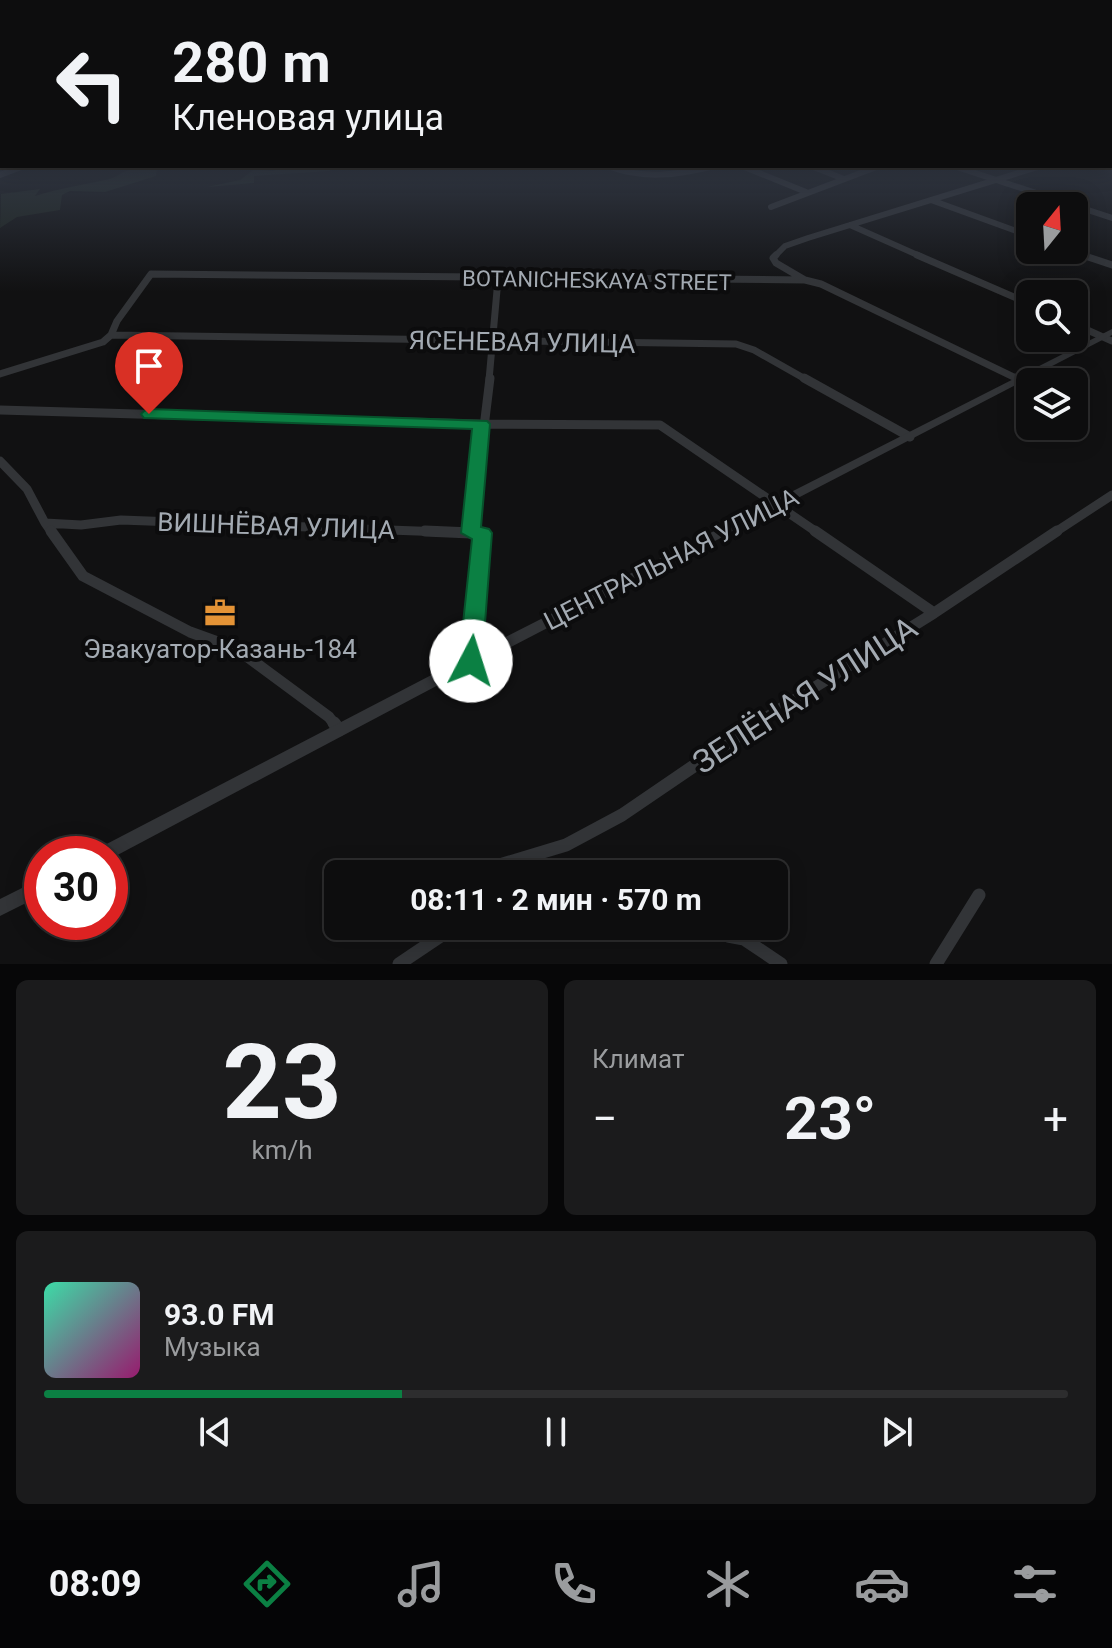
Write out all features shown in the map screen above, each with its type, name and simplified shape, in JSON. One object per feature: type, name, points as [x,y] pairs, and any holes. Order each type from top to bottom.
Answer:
[{"type":"street","points":[[771,207],[783,202]]},
{"type":"street","points":[[805,280],[776,263],[773,258],[790,244],[925,202]]},
{"type":"street","points":[[936,202],[1016,231]]},
{"type":"street","points":[[1061,202],[1104,216],[1112,215]]},
{"type":"street","points":[[850,225],[1016,298]]},
{"type":"street","points":[[1088,257],[1112,265]]},
{"type":"street","name":"BOTANICHESKAYA STREET","points":[[111,335],[117,321],[151,274],[805,280],[821,284],[1016,378]]},
{"type":"street","points":[[471,661],[482,533],[471,533],[481,424],[496,342],[498,279]]},
{"type":"street","points":[[1088,329],[1109,336]]},
{"type":"street","points":[[0,374],[103,342],[111,335]]},
{"type":"street","name":"ЯСЕНЕВАЯ УЛИЦА","points":[[111,335],[736,344],[754,350],[910,437]]},
{"type":"street","name":"ЦЕНТРАЛЬНАЯ УЛИЦА","points":[[1045,368],[1109,336]]},
{"type":"street","name":"ЦЕНТРАЛЬНАЯ УЛИЦА","points":[[128,841],[471,661],[1016,383]]},
{"type":"street","points":[[0,410],[481,424],[660,425],[934,613]]},
{"type":"street","points":[[0,461],[20,478],[42,512],[45,523],[83,576],[190,632],[237,649],[329,717],[339,730]]},
{"type":"street","name":"ЗЕЛЁНАЯ УЛИЦА","points":[[516,860],[566,845],[622,815],[748,729],[934,613],[1112,495]]},
{"type":"street","name":"ВИШНЁВАЯ УЛИЦА","points":[[45,523],[81,525],[121,520],[471,533]]},
{"type":"street","points":[[0,908],[24,895]]},
{"type":"street","points":[[936,964],[979,895]]},
{"type":"street","points":[[399,964],[435,940]]},
{"type":"street","points":[[745,940],[781,964]]},
{"type":"shaded area","points":[[1,202],[61,202],[60,210],[17,217],[0,228]]},
{"type":"place","name":"Эвакуатор-Казань-184","points":[[220,613]]},
{"type":"route","points":[[149,414],[481,424],[471,533],[482,533],[471,661]]}]
